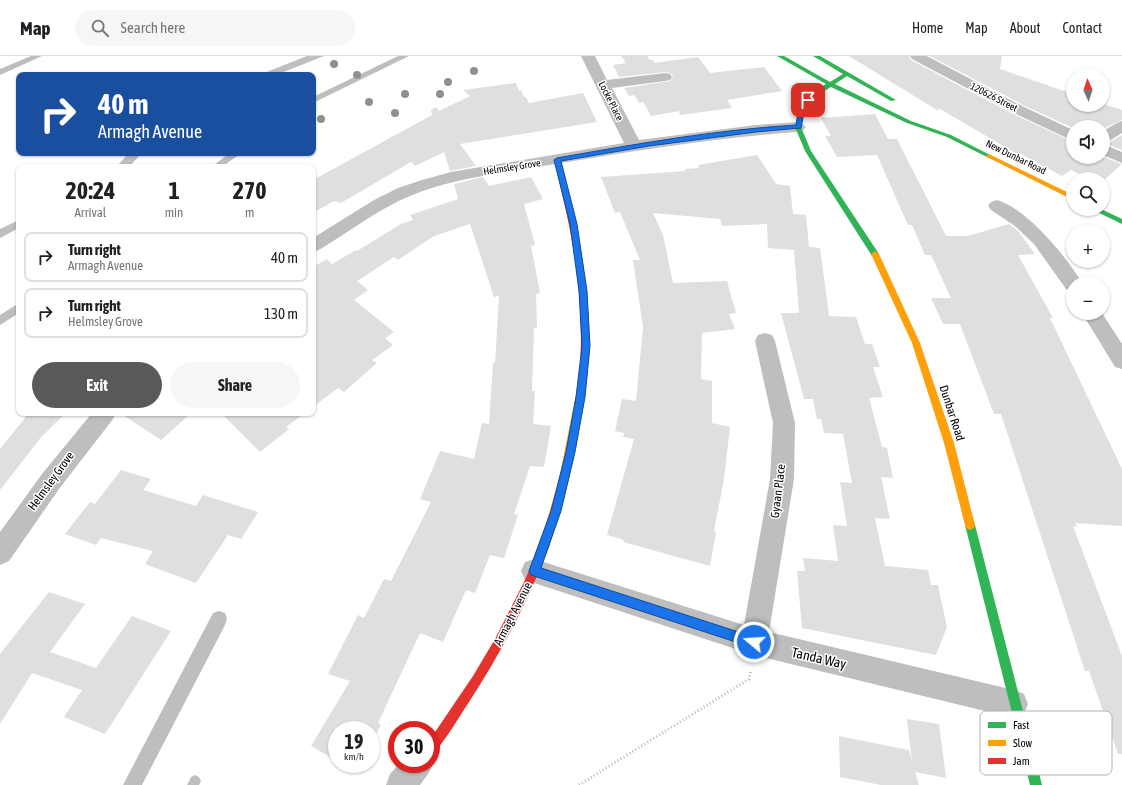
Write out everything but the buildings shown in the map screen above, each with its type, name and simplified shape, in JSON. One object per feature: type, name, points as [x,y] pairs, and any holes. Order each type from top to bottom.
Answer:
[{"type":"street","name":"Locke Place","points":[[588,56],[634,146]]},
{"type":"street","points":[[780,56],[830,84]]},
{"type":"street","points":[[816,56],[902,105]]},
{"type":"street","name":"120626 Street","points":[[917,56],[1017,109],[1066,133]]},
{"type":"street","points":[[798,127],[802,107],[815,94],[847,74]]},
{"type":"street","points":[[603,85],[665,77]]},
{"type":"street","name":"New Dunbar Road","points":[[830,84],[909,122],[949,136],[1066,194]]},
{"type":"street","name":"New Dunbar Road","points":[[922,117],[949,136]]},
{"type":"street","points":[[1110,134],[1122,126]]},
{"type":"street","name":"Helmsley Grove","points":[[316,244],[375,208],[403,193],[451,177],[634,146],[756,130],[798,127]]},
{"type":"street","name":"Dunbar Road","points":[[798,127],[808,151],[872,248],[916,343],[949,443],[1016,711]]},
{"type":"street","points":[[1110,152],[1122,158]]},
{"type":"street","name":"Armagh Avenue","points":[[440,737],[492,657],[534,571],[556,511],[570,452],[580,397],[586,346],[583,291],[574,224],[557,160]]},
{"type":"street","points":[[997,206],[1021,222],[1040,240],[1067,276]]},
{"type":"street","points":[[1110,216],[1122,222]]},
{"type":"street","points":[[1096,320],[1122,360]]},
{"type":"street","name":"Gyaan Place","points":[[754,642],[782,479],[784,423],[765,341]]},
{"type":"street","name":"Helmsley Grove","points":[[0,553],[46,485],[102,416]]},
{"type":"street","name":"Tanda Way","points":[[534,571],[754,642],[1014,704]]},
{"type":"street","points":[[401,785],[411,773]]},
{"type":"street","name":"Dunbar Road","points":[[1033,775],[1036,785]]},
{"type":"lane","points":[[0,72],[38,56]]},
{"type":"lane","points":[[316,99],[405,56]]},
{"type":"lane","points":[[220,164],[232,156]]},
{"type":"lane","points":[[0,234],[16,226]]},
{"type":"lane","points":[[0,320],[16,309]]},
{"type":"lane","points":[[132,785],[219,619]]},
{"type":"path","points":[[579,785],[749,679],[754,642]]},
{"type":"shaded area","points":[[307,56],[324,56],[284,72],[267,72]]},
{"type":"shaded area","points":[[126,156],[139,156],[132,164],[119,164]]},
{"type":"waterway","points":[[193,785],[195,781]]},
{"type":"traffic: fast","points":[[780,56],[830,84],[909,122],[949,136],[989,156]]},
{"type":"traffic: fast","points":[[816,56],[893,100]]},
{"type":"traffic: fast","points":[[847,74],[815,94],[802,107],[798,127],[808,151],[875,254]]},
{"type":"traffic: fast","points":[[1110,216],[1122,222]]},
{"type":"traffic: fast","points":[[970,525],[1017,711]]},
{"type":"traffic: fast","points":[[1033,775],[1036,785]]},
{"type":"traffic: slow","points":[[989,156],[1066,194]]},
{"type":"traffic: slow","points":[[875,254],[916,343],[949,443],[970,525]]},
{"type":"traffic: slow","points":[[545,544],[564,479],[583,379]]},
{"type":"traffic: jam","points":[[557,160],[581,268],[586,324],[586,351],[583,379]]},
{"type":"traffic: jam","points":[[440,736],[477,680],[510,623],[529,584],[545,544]]},
{"type":"route","points":[[754,642],[534,571],[556,511],[570,452],[580,397],[586,346],[583,291],[574,224],[557,160],[634,146],[756,130],[798,127],[802,107],[808,100]]}]
